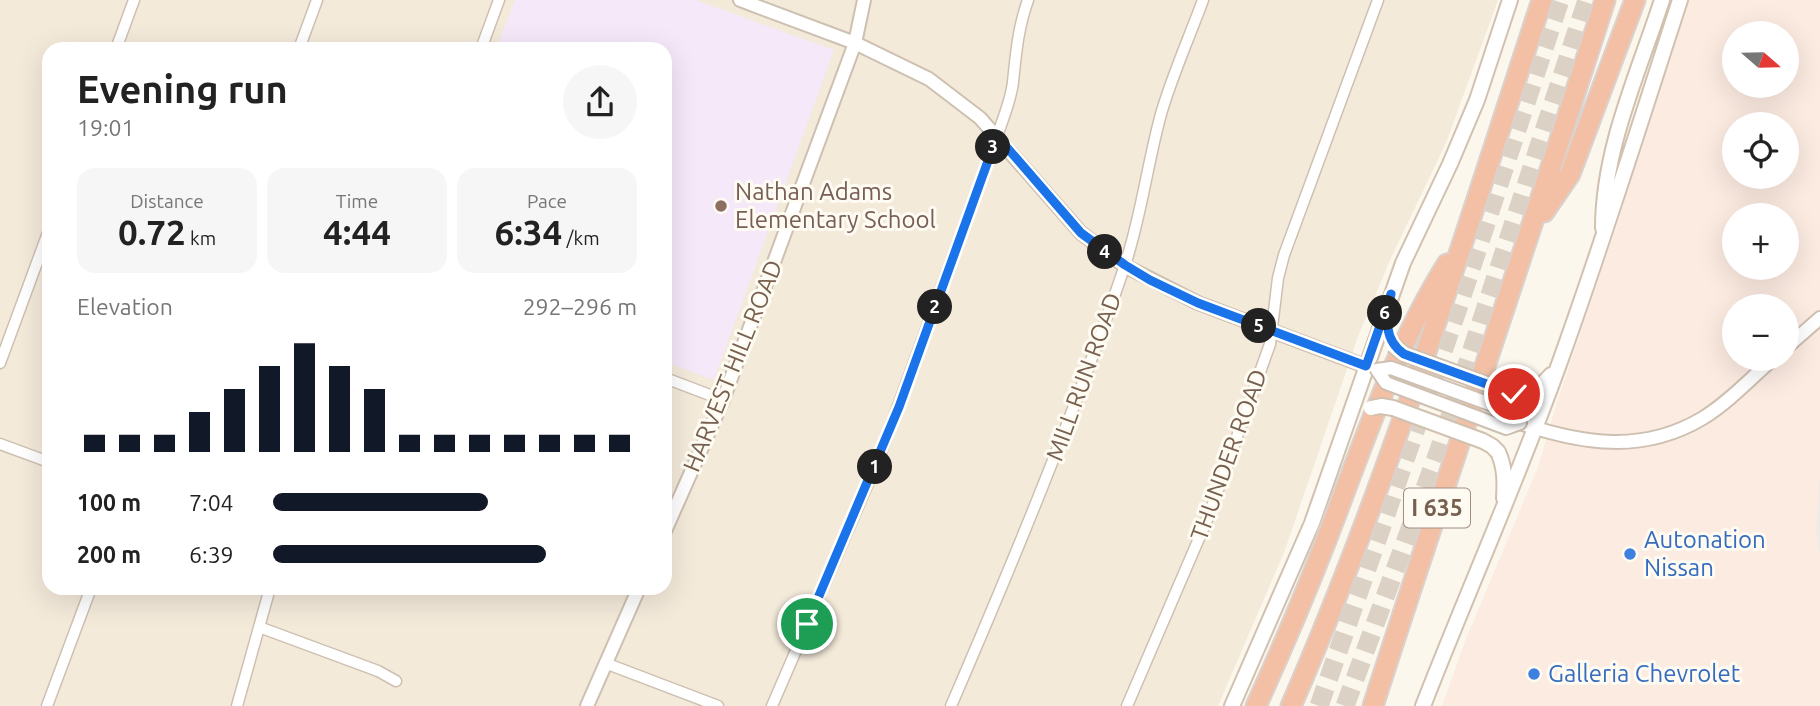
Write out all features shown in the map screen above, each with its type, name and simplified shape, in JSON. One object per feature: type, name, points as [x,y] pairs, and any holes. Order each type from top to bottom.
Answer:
[{"type":"highway","name":"I 635","points":[[1294,698],[1339,589],[1388,457],[1542,0]]},
{"type":"highway","name":"I 635","points":[[1373,706],[1478,383],[1532,231],[1605,0]]},
{"type":"highway","points":[[1532,231],[1570,174],[1635,0]]},
{"type":"highway","points":[[1256,706],[1327,538],[1369,425],[1422,305],[1464,236]]},
{"type":"highway","points":[[1284,706],[1294,698]]},
{"type":"main road","points":[[1232,706],[1312,523],[1371,368],[1391,294],[1403,262],[1477,100],[1510,0]]},
{"type":"main road","points":[[1603,236],[1603,199],[1608,167],[1662,0]]},
{"type":"main road","points":[[1423,706],[1558,367],[1619,193],[1680,0]]},
{"type":"main road","points":[[1391,294],[1388,332],[1393,345],[1404,354],[1514,394],[1530,393],[1540,387],[1558,367]]},
{"type":"main road","points":[[1350,419],[1381,405],[1492,446],[1503,462],[1501,513]]},
{"type":"street","points":[[119,42],[134,0]]},
{"type":"street","points":[[302,42],[317,0]]},
{"type":"street","points":[[484,42],[499,0]]},
{"type":"street","points":[[740,0],[855,43],[929,79],[980,118],[1081,233],[1125,265],[1177,293],[1272,331],[1371,368],[1391,368],[1512,412],[1520,424],[1578,440],[1633,442],[1660,435],[1702,418],[1759,371]]},
{"type":"street","name":"HARVEST HILL ROAD","points":[[672,515],[723,400],[855,43],[864,0]]},
{"type":"street","points":[[772,706],[884,445],[997,136],[1009,101],[1017,39],[1028,0]]},
{"type":"street","name":"MILL RUN ROAD","points":[[951,706],[1024,535],[1081,391],[1137,226],[1149,159],[1162,111],[1203,0]]},
{"type":"street","name":"THUNDER ROAD","points":[[1127,706],[1209,515],[1270,344],[1278,278],[1284,255],[1378,0]]},
{"type":"street","points":[[0,363],[42,249]]},
{"type":"street","points":[[1799,336],[1820,318]]},
{"type":"street","points":[[672,380],[723,400]]},
{"type":"street","points":[[0,444],[42,459]]},
{"type":"street","points":[[47,706],[88,595]]},
{"type":"street","points":[[237,706],[268,595]]},
{"type":"street","points":[[587,706],[636,595]]},
{"type":"street","points":[[259,627],[378,671],[396,681]]},
{"type":"street","points":[[606,663],[718,706]]},
{"type":"shaded area","points":[[0,0],[1498,0],[1446,143],[1391,258],[1359,334],[1285,550],[1218,706],[0,706]]},
{"type":"shaded area","name":"Nathan Adams Elementary School","points":[[515,0],[696,0],[834,50],[714,380],[672,365],[672,42],[499,42]]},
{"type":"shaded area","points":[[1686,0],[1820,0],[1820,472],[1816,532],[1820,555],[1820,706],[1442,706],[1466,639],[1538,467],[1557,402],[1618,222]]},
{"type":"shaded area","points":[[1820,472],[1820,555],[1816,532]]},
{"type":"tunnel","points":[[1319,706],[1456,314],[1560,0]]},
{"type":"tunnel","points":[[1345,706],[1439,450],[1587,0]]},
{"type":"place","name":"Nathan Adams Elementary School","points":[[721,206]]},
{"type":"place","name":"Autonation Nissan","points":[[1630,554]]},
{"type":"place","name":"Galleria Chevrolet","points":[[1534,674]]},
{"type":"route","points":[[807,624],[899,407],[997,136],[1081,233],[1108,254],[1150,280],[1198,303],[1366,366],[1391,294],[1388,332],[1397,349],[1404,354],[1514,394]]}]
